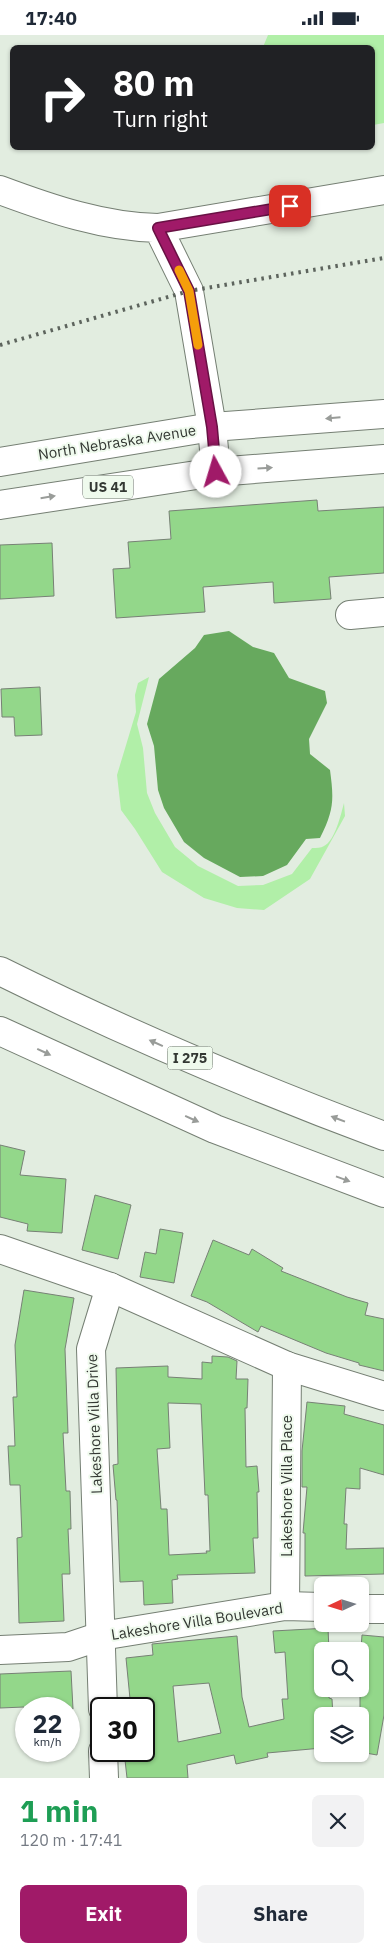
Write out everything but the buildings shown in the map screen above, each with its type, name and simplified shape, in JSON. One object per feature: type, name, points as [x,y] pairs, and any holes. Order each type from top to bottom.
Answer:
[{"type":"main road","points":[[0,190],[47,208],[129,227],[158,228],[384,190]]},
{"type":"main road","points":[[158,228],[189,291],[212,427],[216,472]]},
{"type":"main road","name":"North Nebraska Avenue","points":[[0,462],[212,427],[384,413]]},
{"type":"main road","name":"US 41","points":[[0,505],[216,472],[384,459]]},
{"type":"main road","points":[[350,615],[384,613]]},
{"type":"main road","name":"I 275","points":[[0,971],[56,999],[248,1083],[384,1136]]},
{"type":"main road","points":[[0,1031],[215,1129],[384,1193]]},
{"type":"main road","points":[[0,1249],[110,1287],[287,1366],[384,1396]]},
{"type":"main road","name":"Lakeshore Villa Drive","points":[[103,1697],[91,1349],[110,1287]]},
{"type":"main road","name":"Lakeshore Villa Place","points":[[285,1605],[287,1366]]},
{"type":"main road","name":"Lakeshore Villa Boulevard","points":[[0,1651],[68,1647],[102,1636],[285,1605],[314,1607]]},
{"type":"main road","points":[[369,1609],[384,1609]]},
{"type":"main road","points":[[103,1762],[104,1778]]},
{"type":"shaded area","points":[[268,35],[384,35],[384,123],[375,125],[375,45],[264,45]]},
{"type":"shaded area","points":[[229,631],[253,647],[274,653],[289,678],[325,691],[327,703],[309,739],[310,754],[330,770],[332,805],[328,820],[320,838],[306,839],[287,865],[263,876],[240,877],[204,858],[184,842],[164,808],[158,790],[154,746],[147,724],[159,679],[195,648],[204,635]]},
{"type":"shaded area","points":[[149,677],[137,724],[143,748],[147,793],[155,813],[175,847],[198,866],[238,886],[263,885],[292,874],[312,848],[323,847],[331,839],[337,827],[344,803],[345,816],[310,879],[264,910],[237,908],[204,898],[162,872],[121,810],[117,775],[136,712],[135,695],[138,683]]},
{"type":"railway","points":[[0,345],[189,291],[384,258]]},
{"type":"slow traffic","points":[[179,270],[189,291],[198,345]]},
{"type":"route","points":[[216,472],[212,427],[189,291],[158,228],[290,206]]}]
